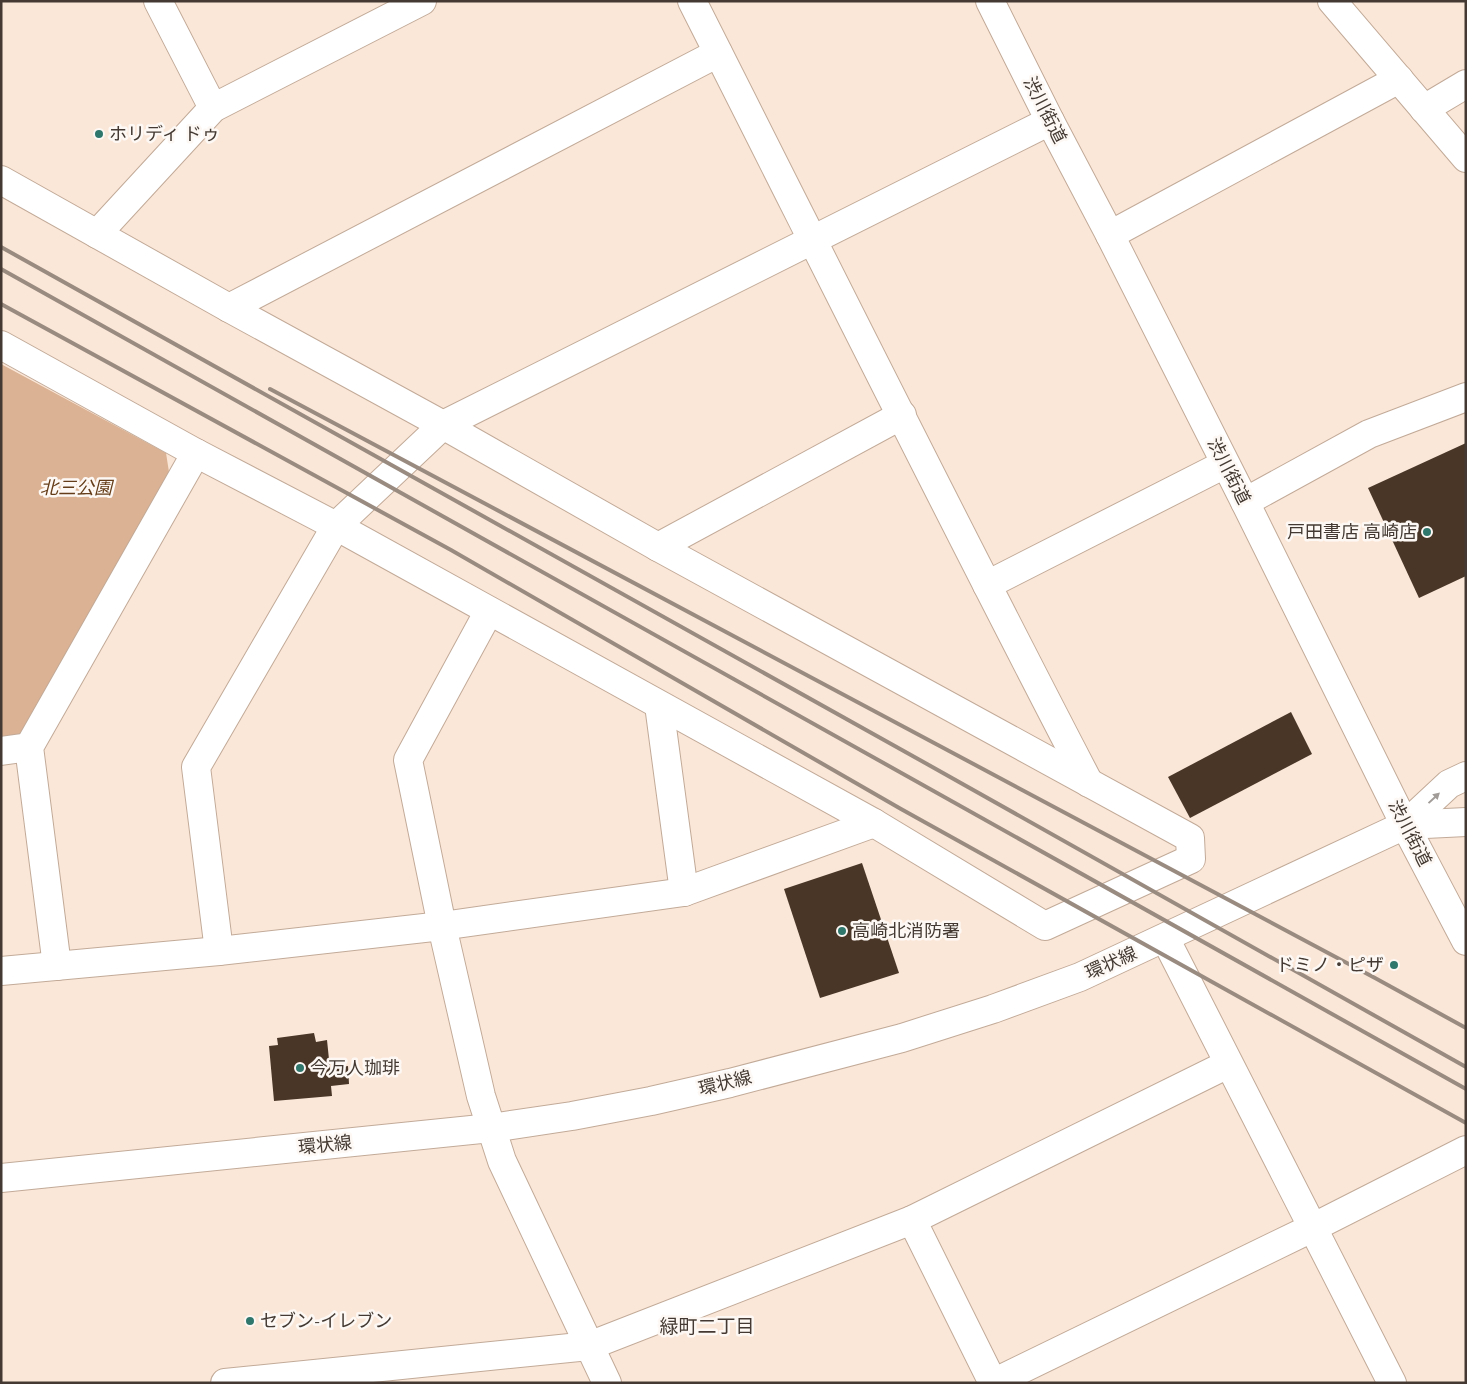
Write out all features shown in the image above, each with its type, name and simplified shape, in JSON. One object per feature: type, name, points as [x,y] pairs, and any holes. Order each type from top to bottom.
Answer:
[{"type":"street","points":[[158,1],[213,108]]},
{"type":"street","points":[[97,234],[213,108],[422,1]]},
{"type":"street","points":[[692,1],[902,415],[986,586],[1089,783]]},
{"type":"street","name":"渋川街道","points":[[990,1],[1245,502],[1405,825],[1466,942]]},
{"type":"street","points":[[1332,1],[1466,158]]},
{"type":"street","points":[[230,308],[718,53]]},
{"type":"street","points":[[1110,235],[1399,79]]},
{"type":"street","points":[[1424,109],[1466,84]]},
{"type":"street","points":[[219,951],[196,767],[336,526],[443,425],[1050,121]]},
{"type":"street","points":[[1,180],[443,425],[658,547],[1190,838],[1191,859],[1045,926],[874,823],[336,526],[196,453],[1,345]]},
{"type":"street","points":[[1245,502],[1369,434],[1466,397]]},
{"type":"street","points":[[658,547],[902,415]]},
{"type":"street","points":[[57,966],[29,747],[196,453]]},
{"type":"street","points":[[986,586],[1225,464]]},
{"type":"street","points":[[489,611],[408,760],[442,926],[481,1096],[491,1128],[502,1161],[606,1383]]},
{"type":"street","points":[[659,705],[684,892]]},
{"type":"street","points":[[1,751],[29,747]]},
{"type":"street","name":"環状線","points":[[1,1178],[491,1128],[572,1116],[730,1083],[902,1038],[992,1009],[1080,977],[1165,938],[1405,825],[1448,784],[1466,776]]},
{"type":"street","name":"環状線","points":[[1405,825],[1466,822]]},
{"type":"street","points":[[1,971],[219,951],[442,926],[684,892],[874,823]]},
{"type":"street","points":[[1165,938],[1388,1381]]},
{"type":"street","points":[[225,1383],[376,1376],[589,1346],[912,1220],[1228,1064]]},
{"type":"street","points":[[912,1220],[993,1383],[1312,1228],[1466,1150]]},
{"type":"green space","name":"北三公園","points":[[1,364],[166,453],[169,472],[30,727],[14,737],[1,739]]},
{"type":"building","name":"戸田書店 高崎店","points":[[1466,443],[1466,576],[1419,598],[1368,488]]},
{"type":"building","points":[[1291,712],[1312,754],[1190,818],[1168,777]]},
{"type":"building","name":"高崎北消防署","points":[[862,863],[899,973],[820,998],[784,889]]},
{"type":"building","name":"今万人珈琲","points":[[314,1033],[316,1042],[327,1040],[330,1069],[348,1066],[349,1084],[331,1086],[332,1096],[274,1101],[269,1046],[278,1045],[277,1038]]},
{"type":"railway","points":[[1,247],[1466,1067]]},
{"type":"railway","points":[[1,269],[1466,1089]]},
{"type":"railway","points":[[1,304],[451,550],[901,809],[1466,1123]]},
{"type":"railway","points":[[270,389],[1466,1028]]},
{"type":"place","name":"ホリディ ドゥ","points":[[99,134]]},
{"type":"place","name":"戸田書店 高崎店","points":[[1427,532]]},
{"type":"place","name":"高崎北消防署","points":[[842,931]]},
{"type":"place","name":"ドミノ・ピザ","points":[[1394,965]]},
{"type":"place","name":"今万人珈琲","points":[[300,1068]]},
{"type":"place","name":"セブン-イレブン","points":[[250,1321]]},
{"type":"district","name":"緑町二丁目","points":[[707,1326]]}]
